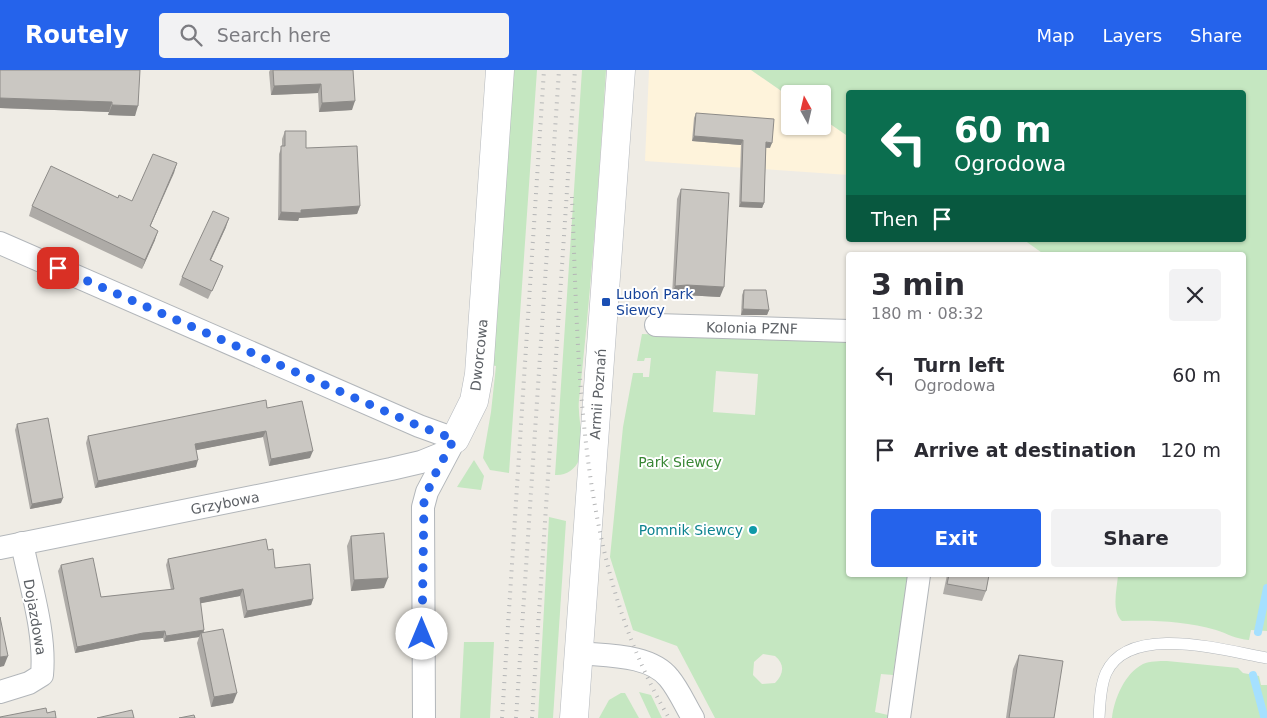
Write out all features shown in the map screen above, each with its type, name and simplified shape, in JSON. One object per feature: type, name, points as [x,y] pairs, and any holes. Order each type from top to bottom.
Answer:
[{"type":"main road","name":"Dworcowa","points":[[451,445],[470,410],[480,374],[500,70]]},
{"type":"main road","name":"Armii Poznań","points":[[574,718],[606,302],[621,70]]},
{"type":"street","points":[[0,243],[419,426],[451,445]]},
{"type":"street","name":"Kolonia PZNF","points":[[656,325],[846,331]]},
{"type":"street","name":"Grzybowa","points":[[0,548],[392,469],[421,462],[451,445]]},
{"type":"street","name":"Dworcowa","points":[[424,718],[422,518],[427,492],[451,445]]},
{"type":"street","name":"Dojazdowa","points":[[0,692],[29,683],[42,675],[43,659],[40,632],[22,543]]},
{"type":"street","points":[[899,718],[919,577]]},
{"type":"street","points":[[578,653],[641,662],[660,670],[669,678],[693,718]]},
{"type":"lane","points":[[1099,718],[1102,688],[1107,672],[1125,652],[1139,646],[1156,644],[1186,645],[1267,658]]},
{"type":"shaded area","points":[[649,70],[751,70],[781,91],[781,135],[831,135],[831,125],[846,135],[846,175],[645,161]]},
{"type":"green space","points":[[513,70],[537,70],[509,473],[490,470],[483,458],[496,366],[491,365]]},
{"type":"green space","points":[[582,70],[606,70],[579,400],[582,445],[579,460],[575,467],[566,473],[555,475]]},
{"type":"green space","points":[[751,70],[1267,70],[1267,631],[1251,630],[1249,640],[1240,639],[1216,630],[1181,623],[1122,621],[1116,606],[1118,577],[1246,577],[1246,252],[1041,252],[1027,242],[1246,242],[1246,90],[846,90],[846,135],[831,125],[831,85],[781,85],[781,91]]},
{"type":"green space","name":"Park Siewcy","points":[[642,334],[846,341],[846,577],[908,577],[893,675],[881,674],[875,712],[888,715],[888,718],[715,718],[677,646],[633,630],[610,557],[623,427],[633,373],[643,373],[643,377],[649,377],[651,358],[645,358],[644,361],[637,361]],"holes":[[[716,371],[758,374],[755,415],[713,412]],[[763,654],[775,656],[782,666],[782,673],[775,683],[762,684],[753,675],[754,662]]]},
{"type":"green space","points":[[474,460],[484,476],[481,490],[457,487]]},
{"type":"green space","points":[[549,517],[566,521],[553,718],[538,718]]},
{"type":"green space","points":[[464,642],[494,642],[490,718],[460,718]]},
{"type":"green space","points":[[1167,661],[1238,668],[1243,673],[1259,676],[1261,685],[1267,685],[1267,714],[1261,718],[1112,718],[1118,695],[1131,674],[1143,664]]},
{"type":"green space","points":[[639,692],[651,695],[662,718],[651,718]]},
{"type":"green space","points":[[621,693],[625,693],[639,718],[599,718],[609,700]]},
{"type":"building","points":[[0,70],[140,70],[138,106],[112,105],[112,102],[0,98]]},
{"type":"building","points":[[273,70],[353,70],[355,101],[322,103],[321,84],[274,86]]},
{"type":"building","points":[[696,113],[774,119],[772,143],[766,142],[764,203],[741,202],[743,140],[694,136]]},
{"type":"building","points":[[285,131],[306,131],[306,148],[357,146],[360,206],[301,210],[301,213],[281,212],[281,146],[285,146]]},
{"type":"building","points":[[153,154],[177,163],[150,226],[158,231],[145,260],[32,206],[51,166],[118,198],[119,195],[132,201]]},
{"type":"building","points":[[681,189],[729,193],[724,287],[675,286]]},
{"type":"building","points":[[213,211],[229,218],[210,260],[223,266],[212,291],[182,277]]},
{"type":"building","points":[[744,290],[766,290],[769,310],[743,309]]},
{"type":"building","points":[[266,400],[267,408],[302,401],[313,451],[271,459],[266,431],[195,444],[198,460],[98,481],[88,436]]},
{"type":"building","points":[[48,418],[63,498],[32,504],[17,424]]},
{"type":"building","points":[[384,533],[388,578],[354,580],[351,536]]},
{"type":"building","points":[[266,539],[268,550],[273,549],[275,568],[310,564],[313,599],[247,611],[243,589],[200,598],[204,630],[166,636],[165,631],[143,633],[77,647],[61,565],[93,558],[101,597],[174,589],[168,559]]},
{"type":"building","points":[[949,577],[989,577],[986,591],[947,584]]},
{"type":"building","points":[[0,617],[8,656],[0,657]]},
{"type":"building","points":[[223,629],[237,693],[214,697],[201,633]]},
{"type":"building","points":[[1019,655],[1063,661],[1054,718],[1009,718]]},
{"type":"building","points":[[46,708],[47,713],[55,711],[56,718],[0,718],[0,717]]},
{"type":"building","points":[[132,710],[134,718],[97,718]]},
{"type":"building","points":[[194,715],[195,718],[179,718]]},
{"type":"waterway","points":[[1258,632],[1267,588]]},
{"type":"waterway","points":[[1253,675],[1264,716]]},
{"type":"railway","points":[[502,718],[544,70]]},
{"type":"railway","points":[[516,718],[559,70]]},
{"type":"railway","points":[[532,718],[575,70]]},
{"type":"railway","points":[[572,197],[577,330],[582,398],[589,465],[600,531],[616,595],[639,658],[669,718]]},
{"type":"place","name":"Luboń Park Siewcy","points":[[606,302]]},
{"type":"place","name":"Pomnik Siewcy","points":[[753,530]]},
{"type":"route","points":[[58,268],[419,426],[454,439],[432,480],[424,502],[422,518],[422,634]]}]
